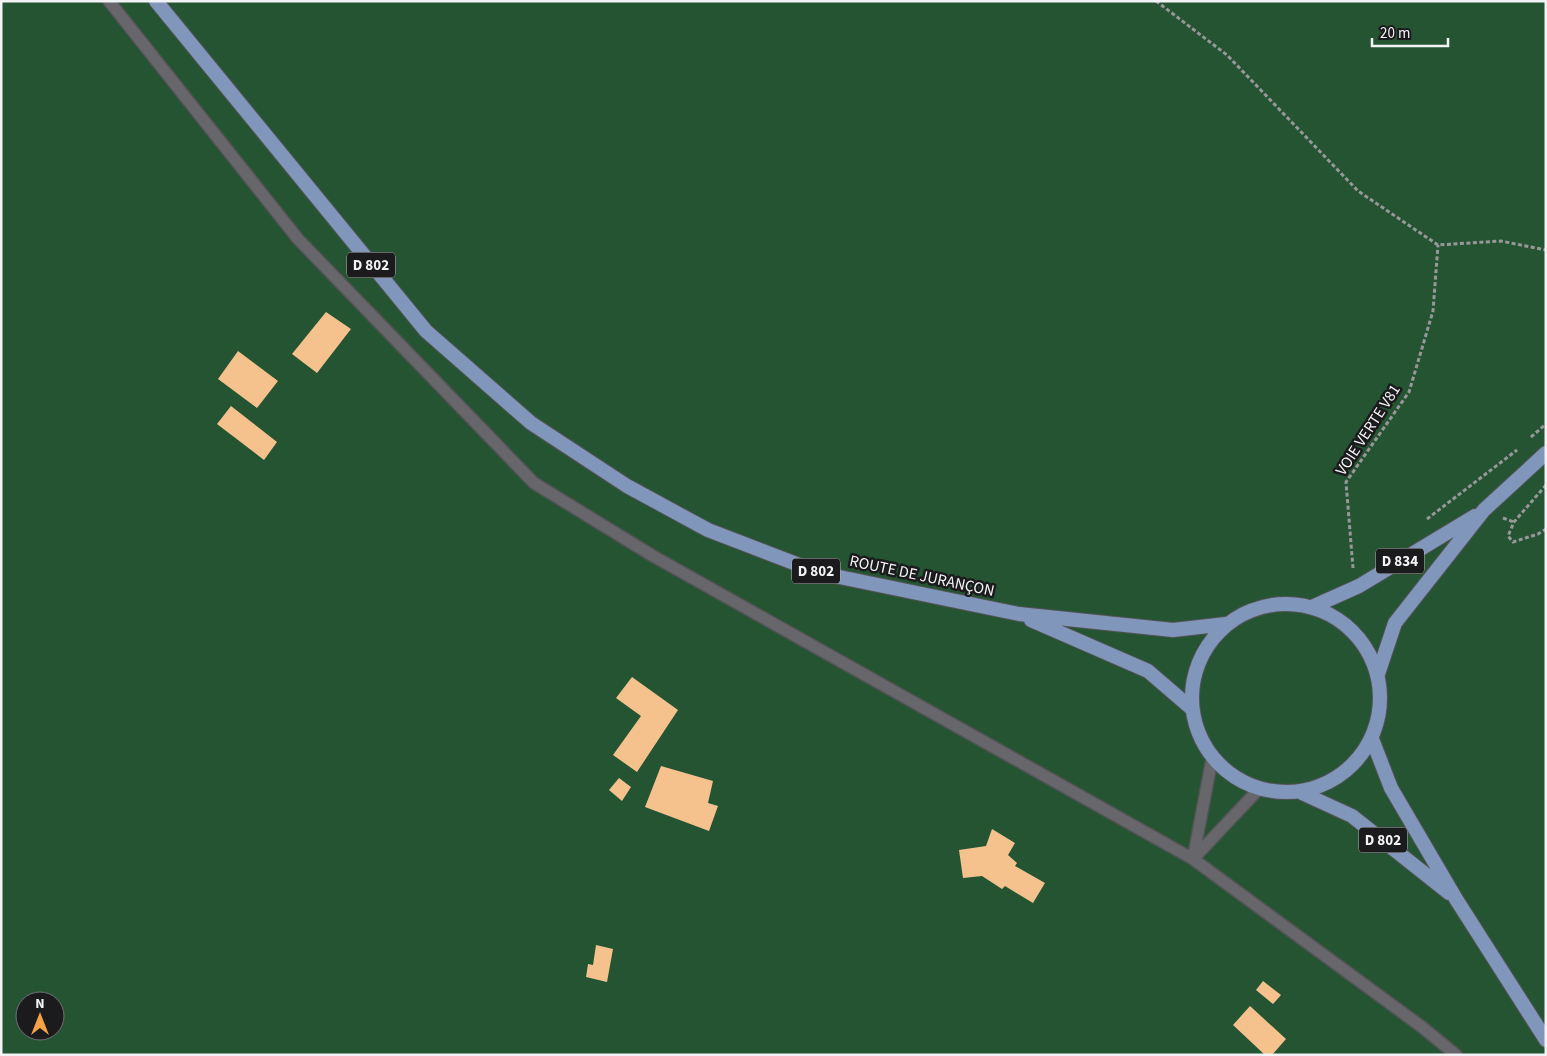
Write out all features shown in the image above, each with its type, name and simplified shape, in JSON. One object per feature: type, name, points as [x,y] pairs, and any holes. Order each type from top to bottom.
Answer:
[{"type":"main road","name":"ROUTE DE JURANÇON","points":[[156,1],[426,331],[531,423],[627,486],[708,530],[820,572],[1019,614]]},
{"type":"main road","name":"D 834","points":[[1378,674],[1395,623],[1484,510],[1546,453]]},
{"type":"main road","name":"D 834","points":[[1312,607],[1359,586],[1484,510]]},
{"type":"main road","points":[[1267,605],[1312,607],[1354,632],[1378,674],[1381,707],[1372,739],[1344,775],[1302,792],[1258,790],[1212,758],[1191,708],[1198,662],[1226,624],[1267,605]]},
{"type":"main road","name":"D 802","points":[[1019,614],[1173,630],[1226,624]]},
{"type":"main road","name":"D 802","points":[[1019,614],[1148,672],[1191,708]]},
{"type":"main road","points":[[1372,739],[1391,788],[1456,899]]},
{"type":"main road","name":"D 802","points":[[1302,792],[1352,816],[1456,899],[1546,1040]]},
{"type":"lane","points":[[109,1],[298,239],[534,483],[653,556],[1193,859],[1456,1055]]},
{"type":"lane","points":[[1193,859],[1212,758]]},
{"type":"lane","points":[[1193,859],[1258,790]]},
{"type":"path","points":[[1156,1],[1227,55],[1358,191],[1438,245],[1501,241],[1546,250]]},
{"type":"path","name":"VOIE VERTE V81","points":[[1353,576],[1346,482],[1409,392],[1432,310],[1438,245]]},
{"type":"path","points":[[1423,523],[1516,451]]},
{"type":"path","points":[[1546,486],[1514,522],[1508,536],[1513,542],[1538,534],[1546,529]]},
{"type":"green space","points":[[1,1],[1546,1],[1546,1055],[1,1055]]},
{"type":"building","points":[[326,312],[351,329],[317,373],[292,354]]},
{"type":"building","points":[[238,351],[278,381],[257,408],[218,379]]},
{"type":"building","points":[[231,406],[277,442],[264,460],[217,424]]},
{"type":"building","points":[[632,677],[678,710],[637,772],[613,755],[641,716],[616,698]]},
{"type":"building","points":[[661,766],[713,781],[708,803],[718,806],[709,831],[645,807]]},
{"type":"building","points":[[619,778],[631,787],[622,801],[609,790]]},
{"type":"building","points":[[992,829],[1015,843],[1008,855],[1017,863],[1015,866],[1045,883],[1033,903],[1005,886],[1002,889],[982,876],[963,878],[959,850],[986,846]]},
{"type":"building","points":[[596,945],[613,949],[607,982],[586,977],[588,964],[593,965]]},
{"type":"building","points":[[1263,981],[1281,995],[1273,1004],[1256,990]]},
{"type":"building","points":[[1250,1006],[1286,1039],[1272,1055],[1265,1055],[1233,1025]]}]
